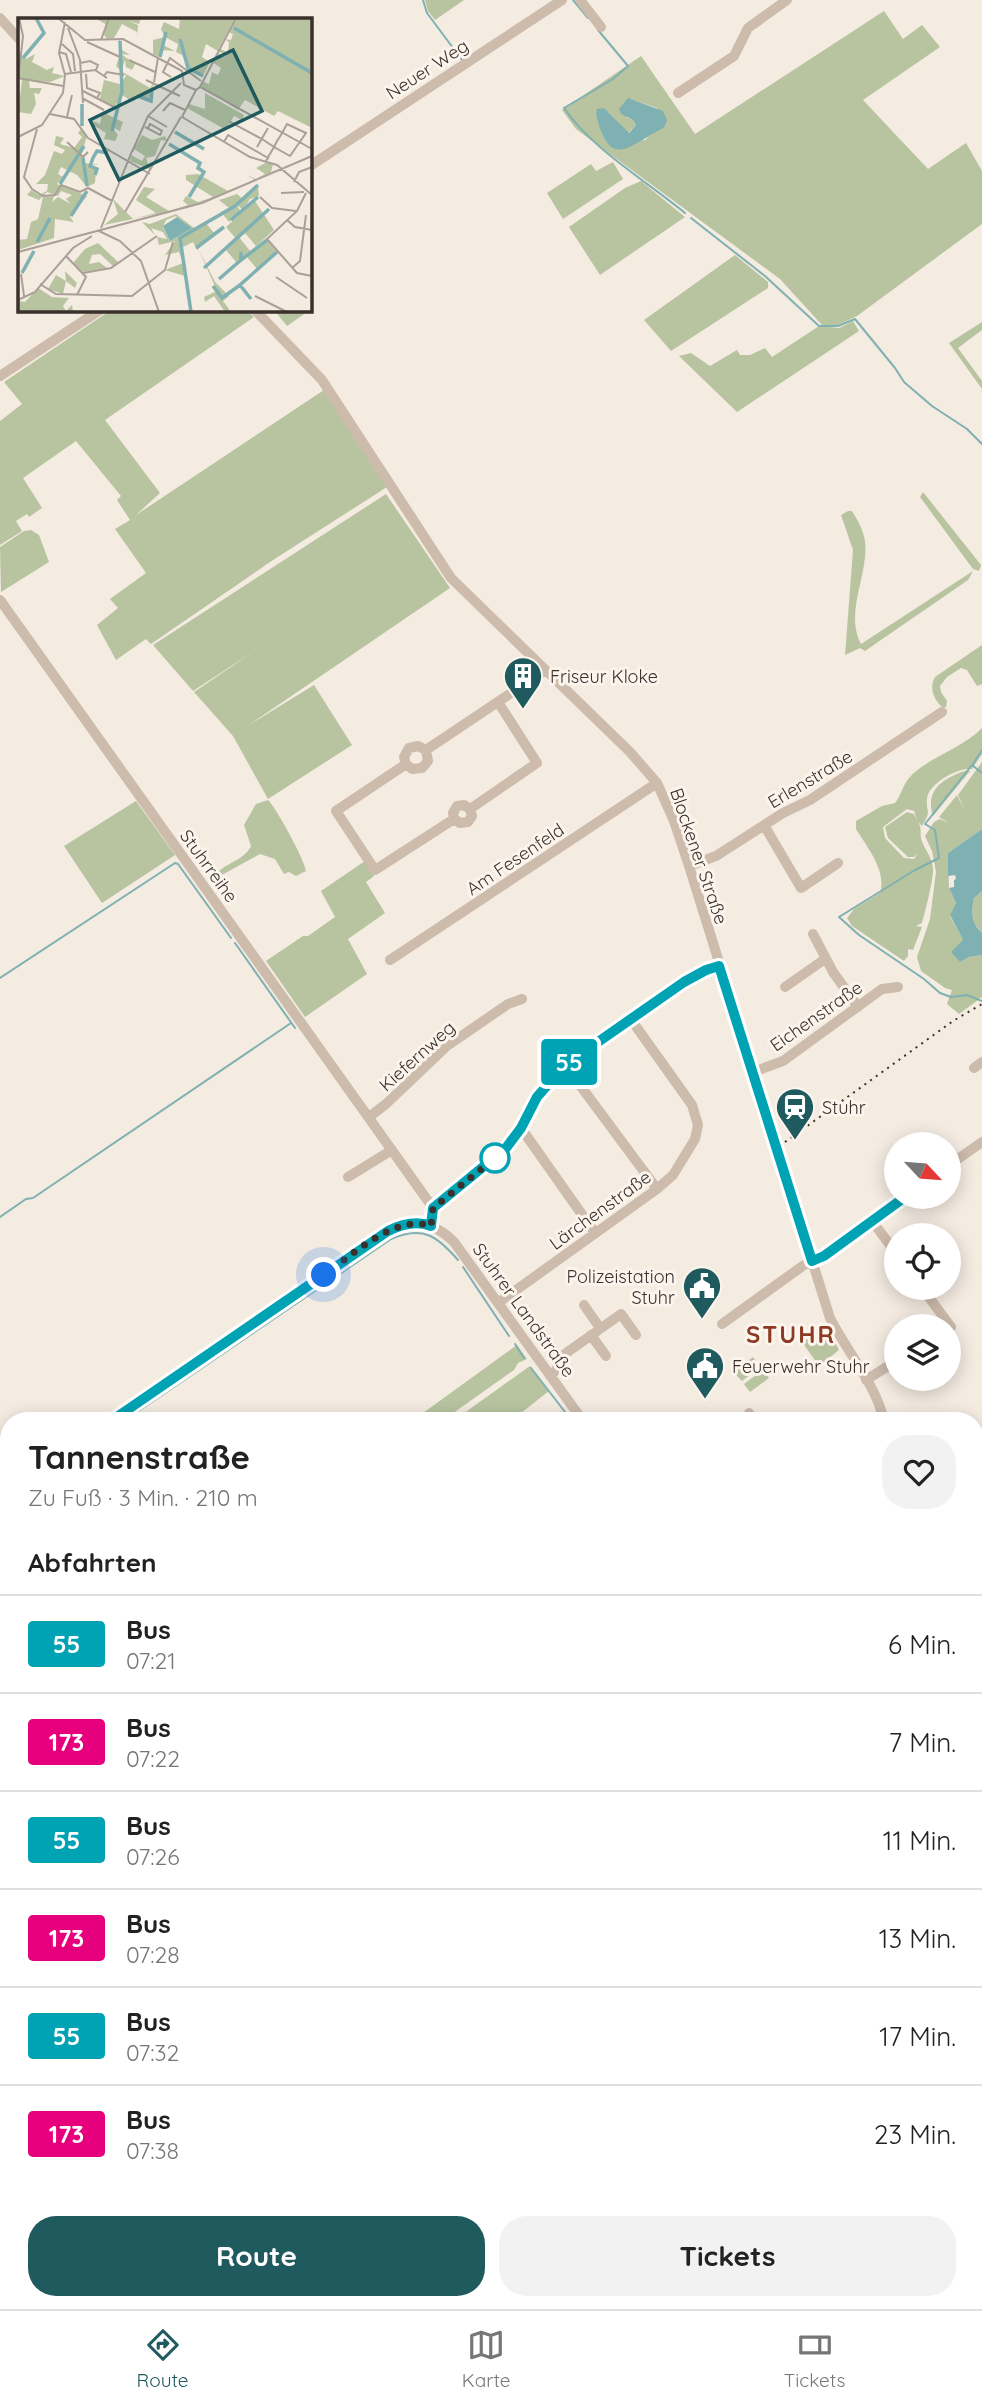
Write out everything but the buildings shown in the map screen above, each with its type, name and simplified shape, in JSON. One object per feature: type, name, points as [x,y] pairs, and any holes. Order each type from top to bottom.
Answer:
[{"type":"street","name":"Neuer Weg","points":[[312,165],[562,0]]},
{"type":"street","points":[[580,0],[601,27]]},
{"type":"street","points":[[678,93],[734,56],[748,28],[787,0]]},
{"type":"street","points":[[0,18],[18,38]]},
{"type":"street","points":[[0,376],[97,312]]},
{"type":"street","name":"Blockener Straße","points":[[257,312],[303,358]]},
{"type":"street","name":"Blockener Straße","points":[[265,312],[335,398],[451,578],[630,752],[657,783],[674,821],[689,866],[830,1318],[882,1412]]},
{"type":"street","name":"Stuhrreihe","points":[[0,600],[433,1208]]},
{"type":"street","points":[[426,750],[544,671]]},
{"type":"street","points":[[406,764],[336,811],[375,870],[454,820],[460,824],[468,822],[472,816],[470,809],[537,763],[499,702]]},
{"type":"street","name":"Erlenstraße","points":[[689,866],[716,856],[783,813],[810,800],[942,712]]},
{"type":"street","points":[[418,746],[426,750],[428,761],[422,768],[412,769],[406,764],[404,757],[409,748],[418,746]]},
{"type":"street","name":"Am Fesenfeld","points":[[390,960],[657,783]]},
{"type":"street","points":[[764,825],[801,888],[838,863]]},
{"type":"street","points":[[813,934],[825,959],[858,1007]]},
{"type":"street","points":[[785,987],[825,959]]},
{"type":"street","points":[[124,1412],[388,1231],[418,1222],[431,1226],[433,1208],[506,1148],[521,1128],[537,1097],[565,1065],[684,982],[719,966]]},
{"type":"street","name":"Eichenstraße","points":[[753,1072],[783,1061],[882,989],[898,987]]},
{"type":"street","name":"Kiefernweg","points":[[369,1117],[447,1046],[508,1004],[522,999]]},
{"type":"street","name":"Lärchenstraße","points":[[498,1303],[657,1189],[673,1175],[689,1152],[698,1125],[692,1105],[631,1018]]},
{"type":"street","points":[[565,1065],[657,1189]]},
{"type":"street","points":[[521,1128],[595,1233]]},
{"type":"street","points":[[961,1158],[980,1147]]},
{"type":"street","points":[[348,1177],[392,1150]]},
{"type":"street","points":[[722,1324],[888,1209]]},
{"type":"street","points":[[872,1221],[884,1237]]},
{"type":"street","name":"Stuhrer Landstraße","points":[[431,1226],[454,1242],[576,1412]]},
{"type":"street","points":[[584,1305],[606,1356]]},
{"type":"street","points":[[550,1376],[562,1356],[621,1314],[636,1335]]},
{"type":"street","points":[[866,1380],[884,1369]]},
{"type":"green space","points":[[425,0],[464,0],[435,20],[428,11]]},
{"type":"green space","points":[[884,11],[903,39],[922,25],[940,47],[863,100],[928,169],[966,143],[982,171],[982,224],[857,316],[838,325],[822,325],[780,279],[576,129],[562,110],[641,56],[695,134]],"holes":[[[630,99],[657,108],[664,128],[652,133],[645,140],[607,143],[603,134],[608,112],[628,133],[636,125],[626,117]]]},
{"type":"green space","points":[[613,162],[623,179],[563,219],[547,193],[591,164],[596,171]]},
{"type":"green space","points":[[641,181],[685,217],[600,275],[569,227],[625,188]]},
{"type":"green space","points":[[735,255],[768,282],[768,288],[671,351],[644,320]]},
{"type":"green space","points":[[108,312],[249,312],[254,317],[105,420],[160,493],[136,515],[324,390],[387,487],[273,560],[151,644],[146,639],[116,660],[97,625],[118,608],[110,599],[146,573],[115,529],[130,520],[117,500],[121,496],[76,441],[23,478],[42,508],[29,517],[27,514],[16,521],[22,531],[0,545],[0,421],[22,404],[4,382]]},
{"type":"green space","points":[[276,312],[307,312],[287,326]]},
{"type":"green space","points":[[853,321],[859,331],[737,412],[679,356],[691,353],[710,366],[737,350],[740,355],[750,355],[765,348],[772,357],[819,326],[839,328]]},
{"type":"green space","points":[[982,322],[982,330],[958,348],[982,381],[982,389],[949,343]]},
{"type":"green space","points":[[923,492],[981,565],[979,571],[973,569],[920,497]]},
{"type":"green space","points":[[386,494],[450,588],[249,725],[314,685],[352,745],[268,799],[233,736],[194,692],[256,650],[193,691],[153,645]]},
{"type":"green space","points":[[852,511],[856,518],[865,541],[864,567],[855,619],[861,644],[973,571],[968,580],[865,651],[860,648],[845,655],[853,550],[841,515]]},
{"type":"green space","points":[[31,530],[39,535],[49,562],[1,592],[0,547],[24,531]]},
{"type":"green space","points":[[982,645],[982,684],[977,686],[967,670],[961,668],[947,677],[940,686],[947,701],[946,707],[942,707],[933,693],[935,677]]},
{"type":"green space","points":[[982,728],[982,754],[972,769],[952,774],[932,788],[927,799],[927,817],[922,826],[918,822],[933,873],[922,923],[916,926],[922,927],[913,950],[908,949],[908,956],[904,961],[852,926],[847,918],[854,909],[880,893],[881,885],[878,868],[856,829],[856,821],[882,806],[895,803],[916,771]],"holes":[[[907,809],[914,811],[917,820],[914,814],[907,812],[885,827],[888,838],[908,857],[914,857],[918,853],[914,859],[904,858],[885,838],[883,827]]]},
{"type":"green space","points":[[982,762],[982,829],[948,853],[949,888],[956,903],[950,916],[963,940],[960,962],[982,955],[982,997],[959,1014],[947,1004],[952,990],[921,971],[917,957],[930,919],[936,872],[932,851],[925,836],[934,822],[940,819],[949,823],[939,817],[957,795],[965,811],[958,795]]},
{"type":"green space","points":[[970,771],[933,816],[931,798],[934,791],[952,776]]},
{"type":"green space","points":[[268,800],[301,856],[306,871],[296,876],[289,872],[284,874],[275,859],[260,854],[218,877],[214,876],[248,851],[251,846],[244,825],[256,804]]},
{"type":"green space","points":[[136,801],[175,855],[102,903],[64,846]]},
{"type":"green space","points":[[365,861],[374,876],[366,882],[385,913],[348,939],[367,974],[305,1017],[266,961],[335,917],[321,891]]},
{"type":"green space","points":[[982,891],[982,933],[972,912],[974,897]]},
{"type":"green space","points":[[826,1325],[839,1350],[819,1366],[802,1342]]},
{"type":"green space","points":[[517,1345],[527,1359],[455,1412],[424,1412]]},
{"type":"green space","points":[[753,1357],[760,1367],[742,1381],[733,1372]]},
{"type":"green space","points":[[530,1366],[549,1391],[522,1412],[466,1412]]},
{"type":"green space","points":[[763,1370],[769,1378],[750,1392],[744,1384]]},
{"type":"water","points":[[628,98],[663,111],[667,120],[664,128],[632,146],[615,149],[608,144],[602,132],[597,109],[604,108],[629,133],[636,125],[633,120],[621,114],[619,109]]},
{"type":"water","points":[[982,829],[982,891],[974,898],[972,912],[982,933],[982,955],[960,962],[951,952],[963,940],[950,915],[956,903],[949,888],[954,887],[956,879],[955,875],[948,876],[948,853]]},
{"type":"waterway","points":[[423,0],[427,13],[462,60]]},
{"type":"waterway","points":[[573,0],[588,18]]},
{"type":"waterway","points":[[598,30],[628,66],[613,79],[564,108],[604,151],[685,213]]},
{"type":"waterway","points":[[691,218],[765,276],[819,326],[838,326],[855,319],[904,382],[932,406],[967,429],[982,444]]},
{"type":"waterway","points":[[973,764],[982,750]]},
{"type":"waterway","points":[[982,773],[972,765],[925,824],[935,830],[939,858],[839,917],[859,935],[940,993],[951,997],[967,995],[982,1001]]},
{"type":"waterway","points":[[0,978],[175,863],[231,938]]},
{"type":"waterway","points":[[235,943],[295,1028]]},
{"type":"waterway","points":[[0,1217],[26,1199],[33,1198],[291,1023]]},
{"type":"waterway","points":[[137,1412],[391,1239],[412,1233],[429,1235],[458,1260]]},
{"type":"waterway","points":[[463,1267],[509,1336]]},
{"type":"waterway","points":[[515,1344],[524,1358]]},
{"type":"waterway","points":[[531,1368],[565,1412]]},
{"type":"railway","points":[[785,1142],[953,1021],[982,1004]]},
{"type":"bus line","name":"55","points":[[124,1412],[388,1231],[418,1222],[431,1226],[433,1208],[510,1144],[537,1097],[565,1065],[684,982],[719,966],[812,1261],[824,1256],[888,1209]]},
{"type":"place","name":"Friseur Kloke","points":[[523,710]]},
{"type":"place","name":"Stuhr","points":[[795,1141]]},
{"type":"place","name":"Polizeistation Stuhr","points":[[702,1320]]},
{"type":"place","name":"Feuerwehr Stuhr","points":[[705,1400]]},
{"type":"district","name":"STUHR","points":[[791,1334]]},
{"type":"route","points":[[324,1275],[388,1231],[418,1222],[431,1226],[433,1208],[495,1158]]}]
